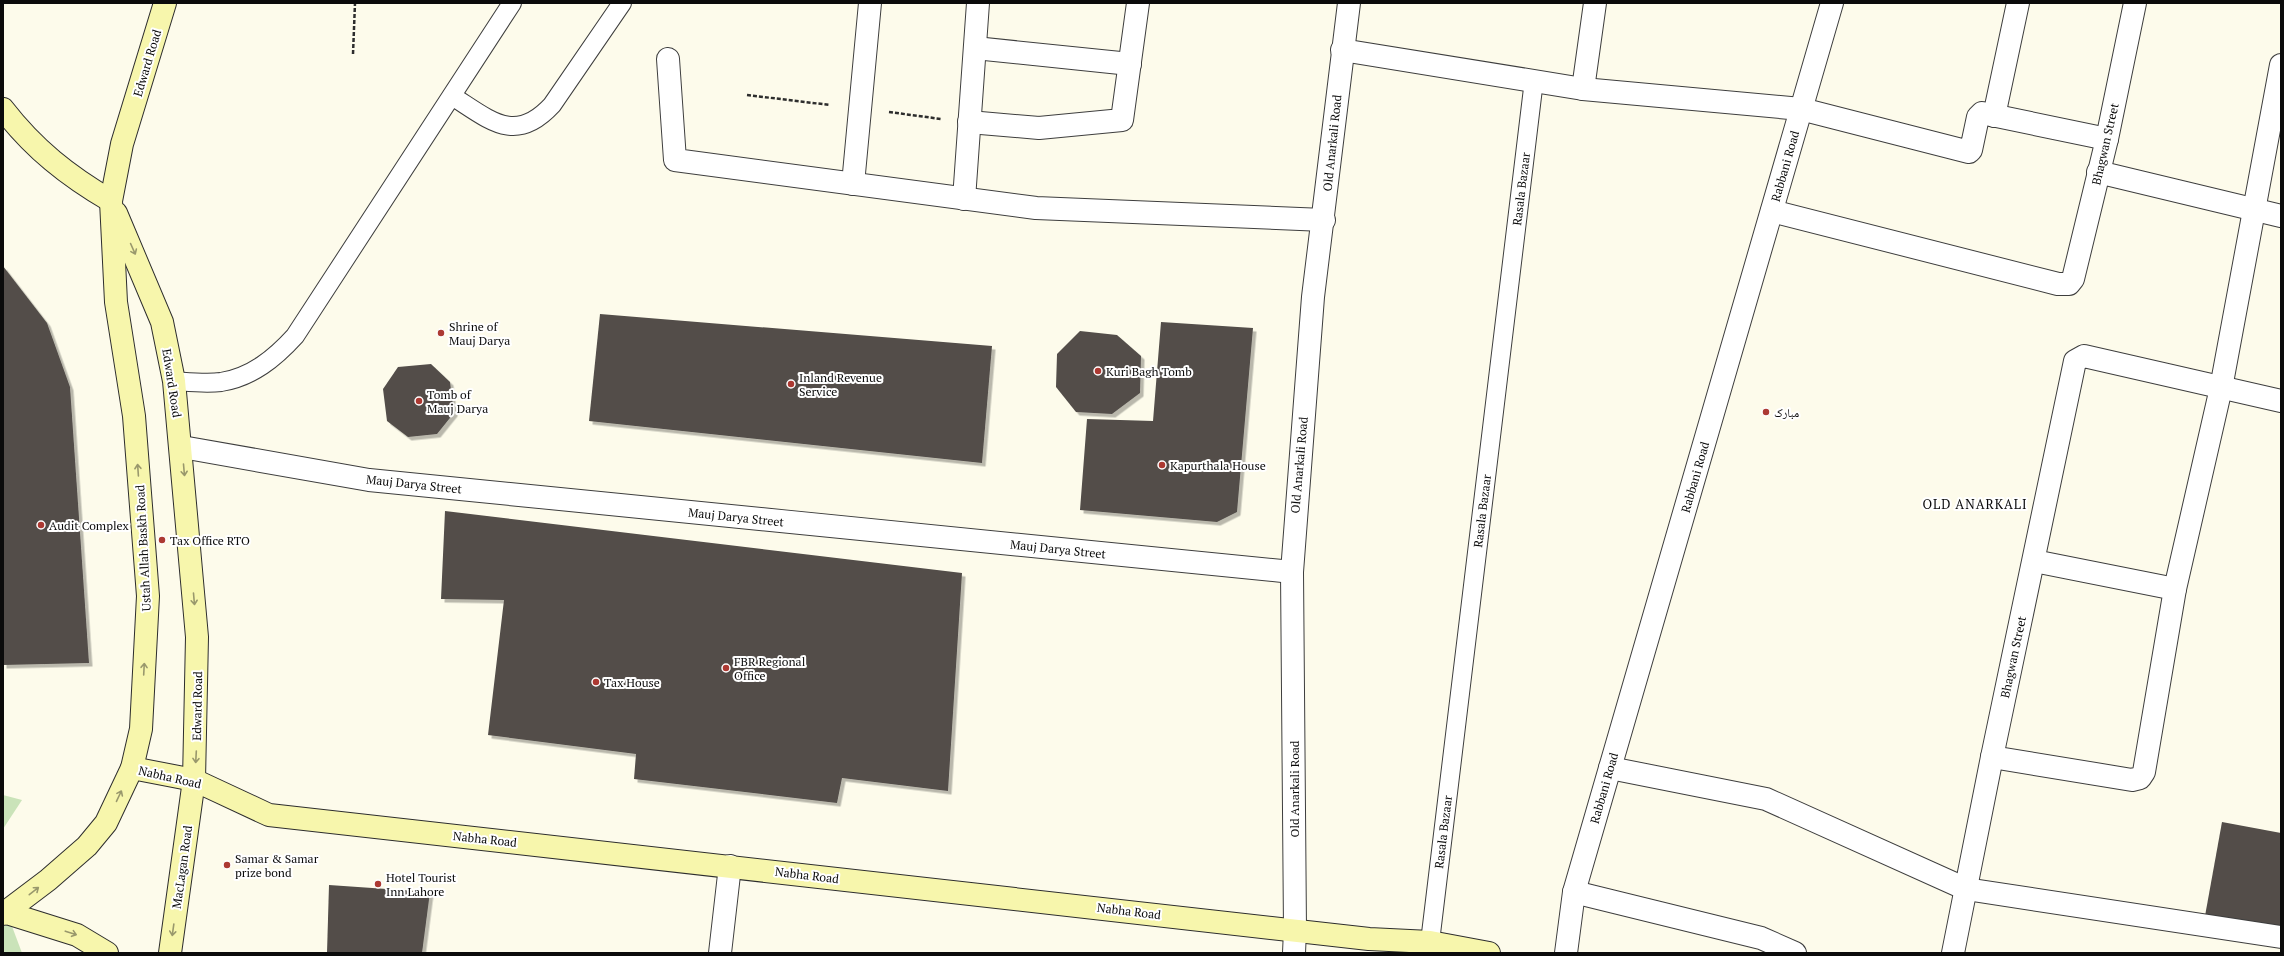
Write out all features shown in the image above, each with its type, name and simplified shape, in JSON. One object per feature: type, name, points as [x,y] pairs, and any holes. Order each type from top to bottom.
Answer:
[{"type":"main road","name":"Edward Road","points":[[165,3],[122,144],[111,201],[162,322],[174,382],[182,447],[197,636],[194,780]]},
{"type":"main road","points":[[3,110],[42,153],[76,180],[111,201]]},
{"type":"main road","name":"Ustah Allah Baskh Road","points":[[5,914],[87,846],[106,823],[132,768],[141,729],[148,596],[134,416],[116,302],[111,201]]},
{"type":"main road","name":"Nabha Road","points":[[132,768],[194,780],[270,814],[1369,939],[1430,942],[1489,953]]},
{"type":"main road","name":"MacLagan Road","points":[[170,953],[194,780]]},
{"type":"main road","points":[[5,914],[77,935],[107,953]]},
{"type":"street","points":[[853,184],[870,3]]},
{"type":"street","points":[[964,199],[978,3]]},
{"type":"street","points":[[969,122],[1040,128],[1122,120],[1138,3]]},
{"type":"street","name":"Old Anarkali Road","points":[[1294,953],[1292,572],[1312,305],[1324,220],[1342,50],[1349,3]]},
{"type":"street","points":[[1582,89],[1596,3]]},
{"type":"street","name":"Rabbani Road","points":[[1566,953],[1574,892],[1832,3]]},
{"type":"street","points":[[1994,116],[2018,3]]},
{"type":"street","name":"Bhagwan Street","points":[[1772,211],[2058,284],[2069,284],[2073,279],[2107,139],[2135,3]]},
{"type":"street","points":[[974,48],[1130,64]]},
{"type":"street","points":[[1342,50],[1582,89],[1801,109],[1968,152],[1971,150],[1979,114],[2107,139]]},
{"type":"street","points":[[668,59],[675,160],[1036,208],[1324,220]]},
{"type":"street","points":[[1992,757],[2132,780],[2140,778],[2144,772],[2175,589],[2221,388],[2281,65]]},
{"type":"street","points":[[2098,172],[2281,216]]},
{"type":"street","name":"Bhagwan Street","points":[[1953,953],[1992,757],[2076,362],[2084,356],[2221,388]]},
{"type":"street","points":[[2221,388],[2281,401]]},
{"type":"street","name":"Mauj Darya Street","points":[[182,447],[369,480],[1292,572]]},
{"type":"street","points":[[2034,561],[2175,589]]},
{"type":"street","points":[[1610,768],[1766,799],[1966,889],[2281,937]]},
{"type":"street","points":[[720,953],[730,866]]},
{"type":"street","points":[[1574,892],[1761,938],[1795,953]]},
{"type":"lane","points":[[174,382],[220,382],[249,374],[278,355],[295,336],[512,3]]},
{"type":"lane","points":[[452,96],[498,124],[512,127],[526,124],[540,118],[552,105],[622,3]]},
{"type":"lane","name":"Rasala Bazaar","points":[[1430,942],[1534,80]]},
{"type":"path","points":[[353,54],[355,3]]},
{"type":"green space","points":[[3,795],[22,800],[3,829]]},
{"type":"green space","points":[[7,913],[22,953],[3,953],[3,914]]},
{"type":"building","name":"Audit Complex","points":[[3,266],[47,323],[70,387],[89,663],[3,665]]},
{"type":"building","name":"Inland Revenue Service","points":[[600,314],[992,346],[982,463],[589,421]]},
{"type":"building","name":"Kapurthala House","points":[[1161,322],[1253,328],[1237,512],[1217,522],[1080,510],[1087,419],[1153,421]]},
{"type":"building","name":"Kuri Bagh Tomb","points":[[1080,331],[1117,335],[1141,356],[1140,393],[1112,414],[1076,412],[1056,387],[1057,354]]},
{"type":"building","name":"Tomb of Mauj Darya","points":[[431,364],[450,382],[454,413],[437,434],[408,437],[387,421],[383,389],[398,367]]},
{"type":"building","name":"Tax House","points":[[445,511],[962,573],[948,791],[842,778],[837,803],[634,779],[636,754],[488,735],[504,600],[441,599]]},
{"type":"building","points":[[2222,822],[2281,833],[2281,930],[2205,916]]},
{"type":"building","points":[[329,885],[430,892],[422,953],[327,953]]},
{"type":"place","name":"Shrine of Mauj Darya","points":[[441,333]]},
{"type":"place","name":"Kuri Bagh Tomb","points":[[1098,371]]},
{"type":"place","name":"Inland Revenue Service","points":[[791,384]]},
{"type":"place","name":"Tomb of Mauj Darya","points":[[419,401]]},
{"type":"place","name":"مبارک","points":[[1766,412]]},
{"type":"place","name":"Kapurthala House","points":[[1162,465]]},
{"type":"place","name":"Audit Complex","points":[[41,525]]},
{"type":"place","name":"Tax Office RTO","points":[[162,540]]},
{"type":"place","name":"FBR Regional Office","points":[[726,668]]},
{"type":"place","name":"Tax House","points":[[596,682]]},
{"type":"place","name":"Samar & Samar prize bond","points":[[227,865]]},
{"type":"place","name":"Hotel Tourist Inn Lahore","points":[[378,884]]},
{"type":"district","name":"OLD ANARKALI","points":[[1975,504]]}]
